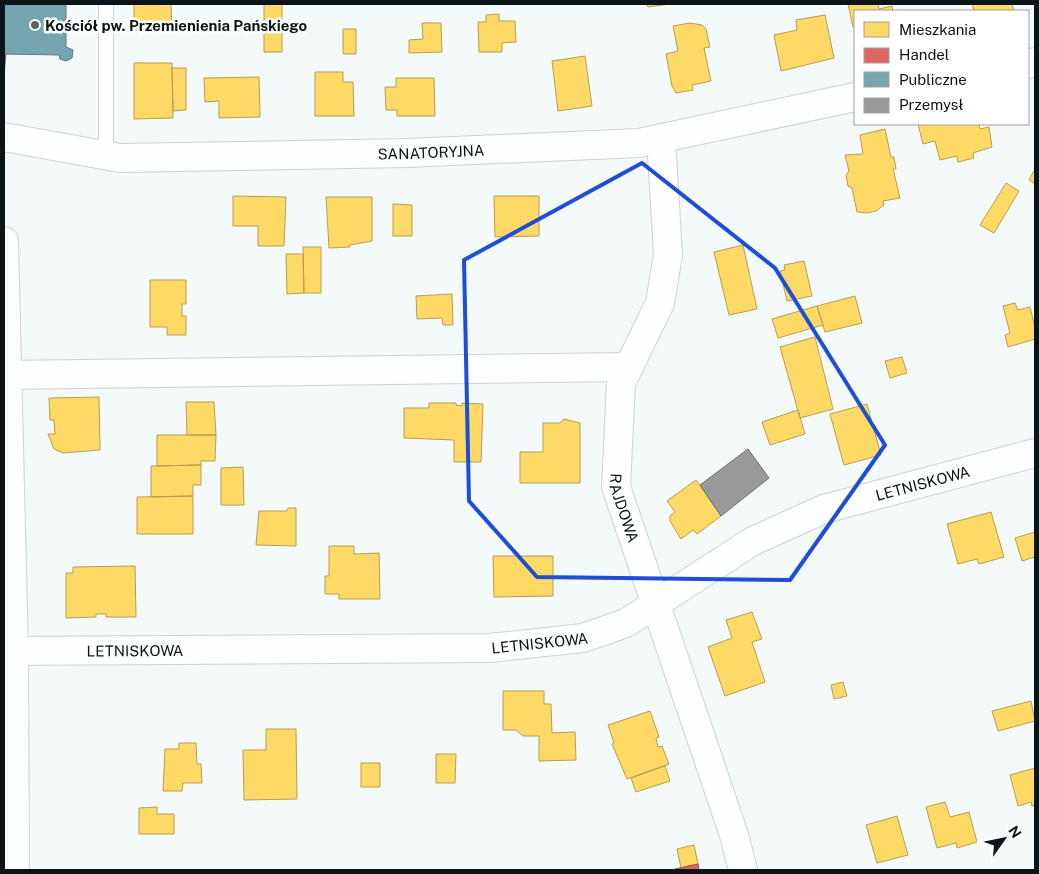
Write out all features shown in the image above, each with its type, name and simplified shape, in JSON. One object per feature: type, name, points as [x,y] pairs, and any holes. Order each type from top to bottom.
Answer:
[{"type":"street","name":"SANATORYJNA","points":[[4,138],[120,158],[407,153],[638,143],[854,97]]},
{"type":"street","name":"RAJDOWA","points":[[661,138],[668,255],[660,303],[621,382],[616,487],[654,604],[734,835],[743,870]]},
{"type":"street","points":[[4,241],[9,651],[14,870]]},
{"type":"street","points":[[5,375],[630,367]]},
{"type":"street","name":"LETNISKOWA","points":[[9,651],[489,648],[583,638],[626,623],[753,541],[824,509],[1035,453]]},
{"type":"lane","points":[[106,4],[106,156]]},
{"type":"highlighted area","points":[[642,163],[775,268],[885,445],[790,580],[537,577],[469,501],[464,260]]},
{"type":"building: Mieszkania","points":[[134,4],[171,4],[172,30],[134,30]]},
{"type":"building: Mieszkania","points":[[264,4],[282,4],[282,52],[264,52]]},
{"type":"building: Mieszkania","points":[[647,4],[670,4],[648,7]]},
{"type":"building: Mieszkania","points":[[848,4],[878,4],[879,9],[892,6],[893,10],[854,10],[853,27]]},
{"type":"building: Mieszkania","points":[[972,4],[1012,4],[1014,10],[974,10]]},
{"type":"building: Mieszkania","points":[[499,14],[499,21],[515,21],[516,42],[502,43],[502,52],[479,52],[478,22],[486,22],[486,15]]},
{"type":"building: Mieszkania","points":[[825,15],[834,58],[781,71],[774,35],[797,30],[796,20]]},
{"type":"building: Mieszkania","points":[[422,23],[441,23],[442,52],[409,53],[409,40],[423,39]]},
{"type":"building: Mieszkania","points":[[690,23],[702,25],[706,29],[710,47],[704,48],[711,81],[692,85],[693,90],[676,93],[672,86],[666,54],[678,51],[673,26]]},
{"type":"building: Mieszkania","points":[[343,29],[356,29],[356,54],[343,54]]},
{"type":"building: Mieszkania","points":[[585,56],[592,106],[558,111],[552,61]]},
{"type":"building: Mieszkania","points":[[134,63],[172,63],[173,118],[134,119]]},
{"type":"building: Mieszkania","points":[[172,68],[186,68],[186,110],[173,111]]},
{"type":"building: Mieszkania","points":[[315,72],[343,72],[343,82],[353,82],[354,116],[315,116]]},
{"type":"building: Mieszkania","points":[[259,77],[260,117],[219,118],[219,101],[205,102],[204,78]]},
{"type":"building: Mieszkania","points":[[396,78],[434,78],[435,116],[397,116],[397,110],[386,110],[385,87],[396,87]]},
{"type":"building: Mieszkania","points":[[918,125],[979,125],[980,129],[989,127],[992,147],[973,153],[974,158],[958,162],[957,156],[940,160],[935,141],[923,144]]},
{"type":"building: Mieszkania","points":[[885,129],[891,157],[894,157],[896,169],[893,169],[900,198],[883,201],[884,205],[876,211],[867,213],[857,212],[852,188],[848,186],[846,175],[849,171],[845,155],[863,154],[860,135]]},
{"type":"building: Mieszkania","points":[[1035,169],[1035,184],[1029,180]]},
{"type":"building: Mieszkania","points":[[1006,183],[1019,191],[994,233],[980,225]]},
{"type":"building: Mieszkania","points":[[233,196],[286,197],[284,246],[258,246],[258,226],[233,226]]},
{"type":"building: Mieszkania","points":[[494,196],[539,196],[539,236],[495,237]]},
{"type":"building: Mieszkania","points":[[326,197],[372,197],[372,241],[350,245],[350,247],[329,248]]},
{"type":"building: Mieszkania","points":[[393,204],[412,205],[412,236],[393,236]]},
{"type":"building: Mieszkania","points":[[743,245],[757,309],[729,315],[714,252]]},
{"type":"building: Mieszkania","points":[[303,247],[321,247],[321,293],[304,293]]},
{"type":"building: Mieszkania","points":[[286,254],[303,254],[304,293],[287,294]]},
{"type":"building: Mieszkania","points":[[804,261],[812,296],[787,301],[780,271],[785,270],[784,265]]},
{"type":"building: Mieszkania","points":[[150,280],[186,280],[186,304],[182,304],[182,316],[186,316],[186,335],[167,335],[167,327],[150,327]]},
{"type":"building: Mieszkania","points":[[452,294],[453,325],[443,325],[442,318],[417,319],[416,296]]},
{"type":"building: Mieszkania","points":[[855,296],[862,323],[825,332],[817,306]]},
{"type":"building: Mieszkania","points":[[1015,303],[1018,310],[1030,307],[1035,327],[1035,339],[1008,347],[1005,335],[1010,333],[1003,306]]},
{"type":"building: Mieszkania","points":[[817,306],[823,325],[778,338],[772,319]]},
{"type":"building: Mieszkania","points":[[815,337],[833,409],[800,418],[780,347]]},
{"type":"building: Mieszkania","points":[[902,357],[907,373],[890,378],[885,361]]},
{"type":"building: Mieszkania","points":[[99,397],[100,450],[63,453],[54,449],[48,434],[55,434],[54,420],[50,420],[49,398]]},
{"type":"building: Mieszkania","points":[[186,402],[214,402],[216,435],[187,435]]},
{"type":"building: Mieszkania","points":[[429,403],[456,403],[456,405],[462,406],[462,403],[483,404],[481,462],[454,462],[454,440],[404,438],[404,408],[429,408]]},
{"type":"building: Mieszkania","points":[[867,404],[881,455],[844,465],[830,414]]},
{"type":"building: Mieszkania","points":[[798,410],[805,434],[770,445],[762,422]]},
{"type":"building: Mieszkania","points":[[564,419],[580,423],[580,483],[520,483],[520,452],[543,452],[543,423],[560,423]]},
{"type":"building: Mieszkania","points":[[157,435],[216,435],[215,461],[201,461],[201,465],[157,466]]},
{"type":"building: Mieszkania","points":[[201,465],[201,485],[193,485],[193,496],[151,497],[151,466]]},
{"type":"building: Mieszkania","points":[[243,467],[244,505],[221,505],[221,468]]},
{"type":"building: Mieszkania","points":[[696,480],[721,516],[697,534],[693,530],[681,539],[670,521],[670,516],[675,512],[667,501]]},
{"type":"building: Mieszkania","points":[[193,496],[193,534],[137,534],[137,497]]},
{"type":"building: Mieszkania","points":[[288,508],[296,508],[296,546],[256,545],[259,511],[287,511]]},
{"type":"building: Mieszkania","points":[[991,512],[1004,557],[979,564],[977,559],[958,564],[947,524]]},
{"type":"building: Mieszkania","points":[[1035,532],[1035,557],[1022,561],[1015,538]]},
{"type":"building: Mieszkania","points":[[329,546],[354,546],[354,554],[379,553],[380,599],[339,599],[339,594],[325,594],[325,576],[329,576]]},
{"type":"building: Mieszkania","points":[[493,556],[553,556],[553,596],[494,597]]},
{"type":"building: Mieszkania","points":[[135,566],[136,617],[106,617],[106,614],[96,614],[96,617],[66,618],[66,573],[73,573],[73,567]]},
{"type":"building: Mieszkania","points":[[752,612],[762,639],[752,642],[765,682],[725,696],[708,647],[732,638],[726,620]]},
{"type":"building: Mieszkania","points":[[843,682],[847,696],[834,699],[831,685]]},
{"type":"building: Mieszkania","points":[[503,691],[544,691],[544,704],[551,704],[552,733],[575,732],[576,760],[539,761],[539,736],[523,736],[516,730],[503,730]]},
{"type":"building: Mieszkania","points":[[1031,701],[1035,721],[998,731],[992,711]]},
{"type":"building: Mieszkania","points":[[650,711],[659,737],[656,738],[658,747],[662,746],[669,764],[627,779],[612,744],[614,743],[608,725]]},
{"type":"building: Mieszkania","points":[[266,729],[296,729],[297,799],[244,800],[243,750],[266,750]]},
{"type":"building: Mieszkania","points":[[179,743],[196,743],[197,764],[201,764],[202,783],[183,783],[182,791],[163,791],[165,749],[179,749]]},
{"type":"building: Mieszkania","points":[[436,754],[456,754],[455,783],[436,783]]},
{"type":"building: Mieszkania","points":[[361,763],[380,763],[380,787],[361,787]]},
{"type":"building: Mieszkania","points":[[665,766],[670,781],[636,792],[631,778]]},
{"type":"building: Mieszkania","points":[[1035,768],[1035,805],[1032,806],[1031,802],[1018,806],[1010,775]]},
{"type":"building: Mieszkania","points":[[945,802],[950,817],[969,812],[977,842],[957,848],[956,843],[937,848],[926,807]]},
{"type":"building: Mieszkania","points":[[157,807],[157,814],[174,814],[174,834],[139,834],[139,808]]},
{"type":"building: Mieszkania","points":[[897,816],[908,855],[877,863],[866,825]]},
{"type":"building: Mieszkania","points":[[694,845],[698,864],[681,868],[677,849]]},
{"type":"building: Handel","points":[[698,864],[699,870],[675,870],[675,869]]},
{"type":"building: Publiczne","name":"Kościół pw. Przemienienia Pańskiego","points":[[4,4],[66,4],[66,47],[73,50],[72,58],[66,61],[60,59],[59,55],[4,54]]},
{"type":"building: Publiczne","points":[[4,54],[6,54],[4,75]]},
{"type":"building: Przemysł","points":[[748,449],[769,478],[721,516],[700,485]]},
{"type":"place","name":"Kościół pw. Przemienienia Pańskiego","points":[[35,25]]}]
